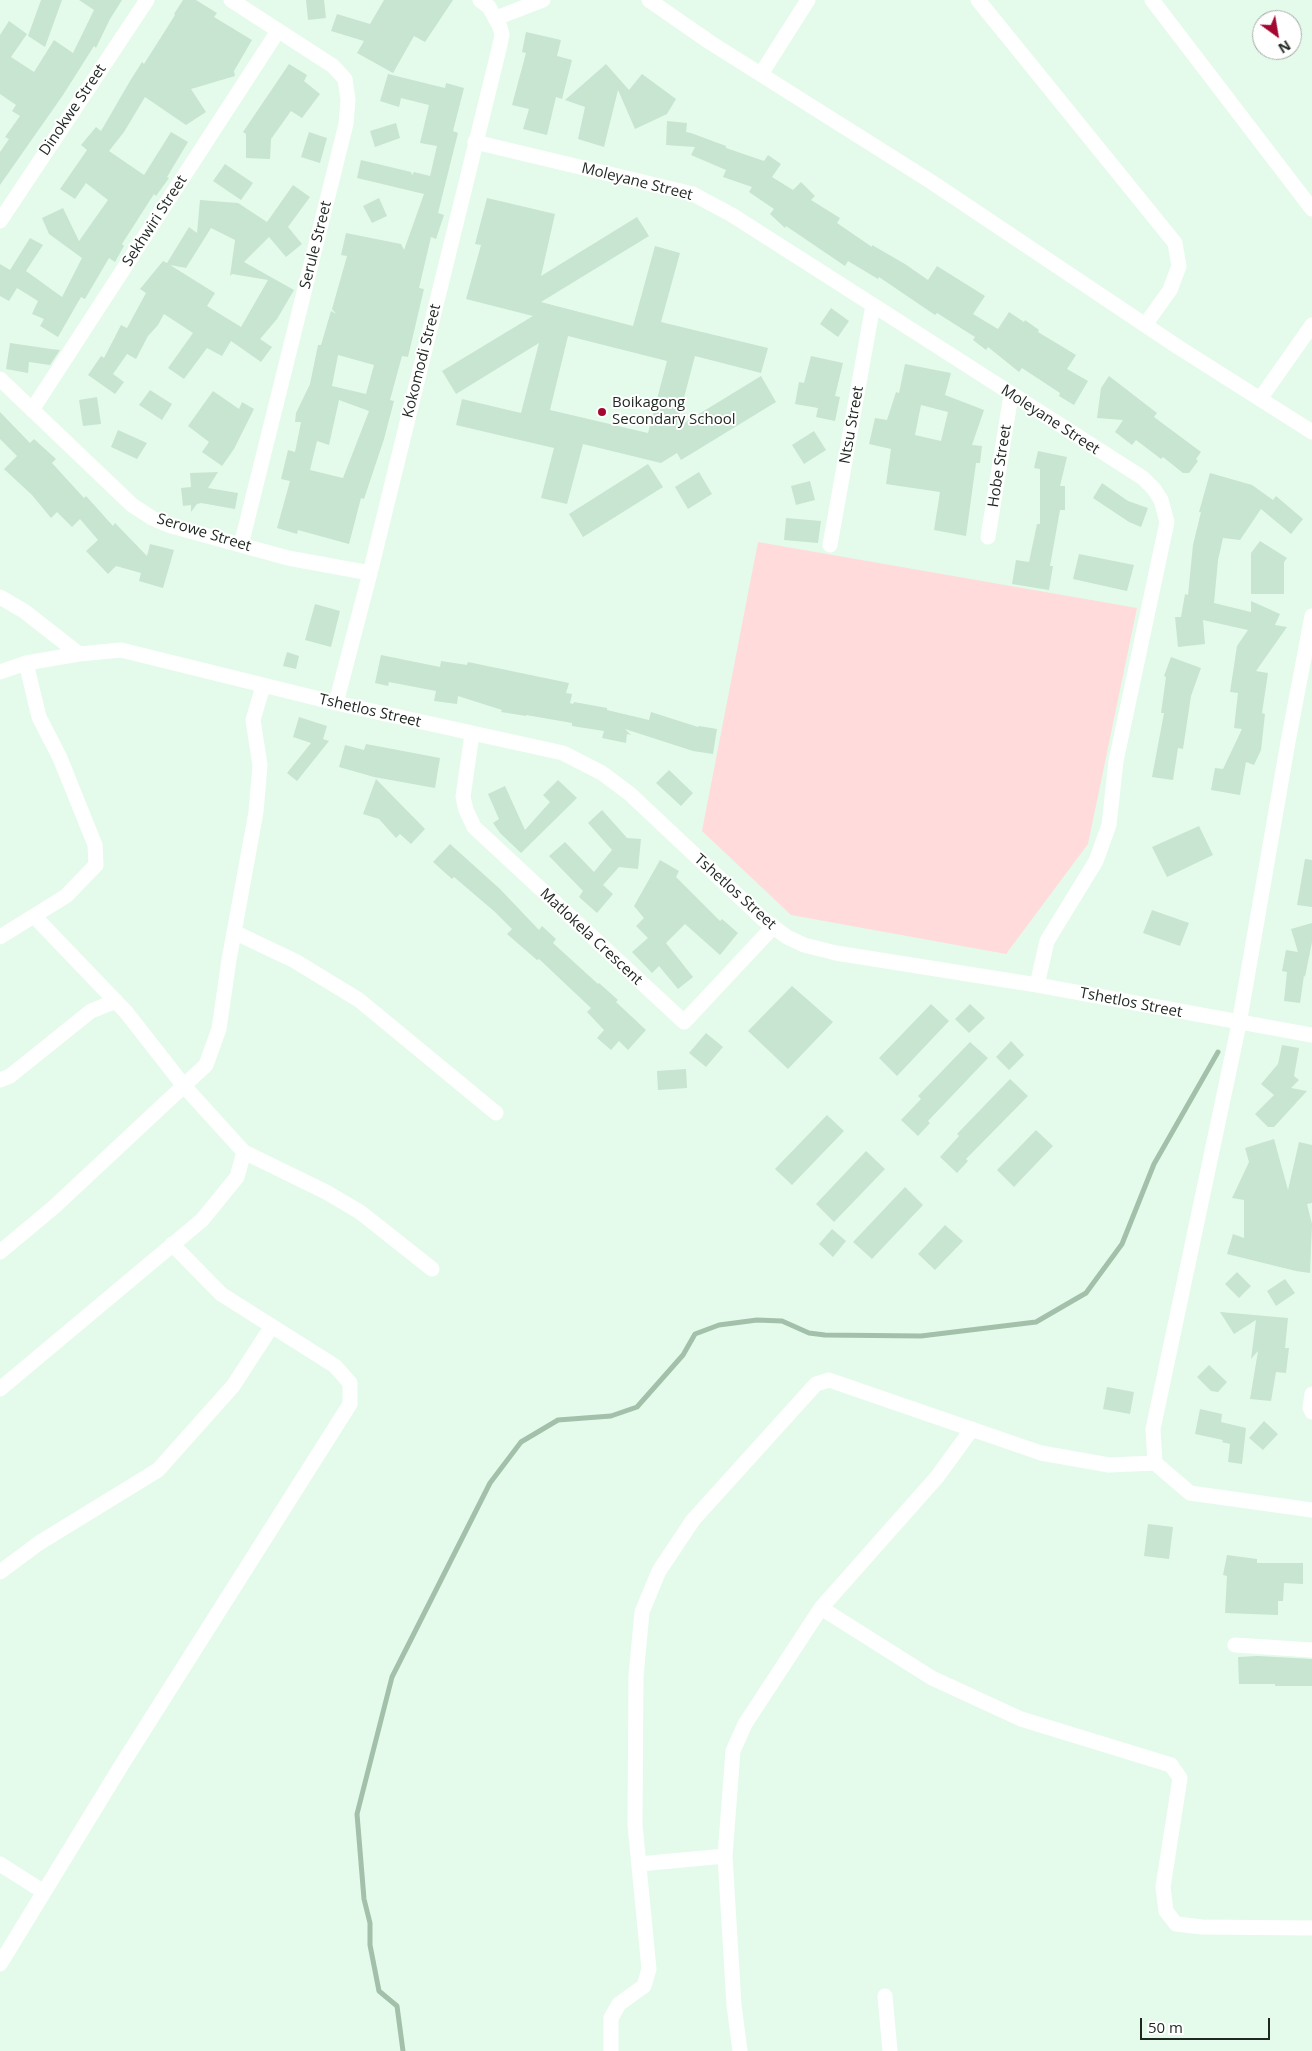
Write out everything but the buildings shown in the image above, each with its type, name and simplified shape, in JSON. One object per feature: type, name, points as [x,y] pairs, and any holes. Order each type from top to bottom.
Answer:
[{"type":"street","name":"Dinokwe Street","points":[[0,221],[147,0]]},
{"type":"street","name":"Serule Street","points":[[231,0],[333,66],[345,79],[348,100],[346,124],[241,545]]},
{"type":"street","points":[[480,0],[489,7],[496,18],[543,0]]},
{"type":"street","points":[[649,0],[761,74],[930,180],[1145,324],[1312,432]]},
{"type":"street","points":[[761,74],[808,0]]},
{"type":"street","points":[[978,0],[1175,243],[1179,266],[1170,290],[1145,324]]},
{"type":"street","points":[[1152,0],[1312,209]]},
{"type":"street","name":"Kokomodi Street","points":[[336,703],[370,573],[502,35],[496,18]]},
{"type":"street","name":"Sekhwiri Street","points":[[32,410],[278,31]]},
{"type":"street","name":"Moleyane Street","points":[[475,142],[693,194],[732,216],[873,305],[1143,478],[1154,489],[1161,500],[1167,522],[1116,761],[1109,825],[1096,861],[1047,941],[1037,986]]},
{"type":"street","name":"Ntsu Street","points":[[830,545],[873,305]]},
{"type":"street","points":[[1260,399],[1312,325]]},
{"type":"street","name":"Serowe Street","points":[[0,379],[132,505],[152,518],[168,525],[288,558],[370,573]]},
{"type":"street","name":"Hobe Street","points":[[988,537],[1011,395]]},
{"type":"street","points":[[0,597],[24,611],[79,654]]},
{"type":"street","points":[[1155,1463],[1153,1429],[1239,1024],[1288,742],[1310,638],[1312,616]]},
{"type":"street","name":"Tshetlos Street","points":[[0,672],[26,663],[79,654],[121,650],[263,686],[564,754],[602,773],[630,794],[773,927],[787,937],[804,945],[836,953],[1037,986],[1239,1024],[1312,1035]]},
{"type":"street","points":[[0,937],[66,896],[96,865],[95,845],[63,766],[39,717],[26,663]]},
{"type":"street","points":[[0,1252],[54,1207],[206,1065],[219,1029],[234,932],[256,812],[260,765],[253,720],[263,686]]},
{"type":"street","name":"Matlokela Crescent","points":[[472,734],[463,798],[466,810],[474,826],[684,1022],[773,927]]},
{"type":"street","points":[[34,916],[116,1001],[184,1086],[244,1152],[326,1192],[360,1212],[432,1268]]},
{"type":"street","points":[[234,932],[295,962],[359,1000],[496,1113]]},
{"type":"street","points":[[0,1080],[10,1076],[91,1011],[116,1001]]},
{"type":"street","points":[[0,1389],[202,1220],[236,1177],[244,1152]]},
{"type":"street","points":[[0,1964],[121,1766],[350,1404],[350,1383],[335,1366],[221,1294],[172,1244]]},
{"type":"street","points":[[0,1572],[39,1543],[158,1470],[233,1386],[272,1326]]},
{"type":"street","points":[[611,2051],[611,2018],[619,2004],[644,1986],[649,1969],[635,1826],[636,1676],[642,1612],[658,1571],[693,1520],[816,1384],[829,1380],[1041,1453],[1109,1465],[1155,1463],[1190,1492],[1312,1510]]},
{"type":"street","points":[[1312,1394],[1310,1408],[1312,1412]]},
{"type":"street","points":[[740,2051],[734,2005],[724,1856],[733,1751],[745,1724],[822,1608],[937,1477],[972,1429]]},
{"type":"street","points":[[822,1608],[932,1678],[1021,1719],[1171,1766],[1180,1778],[1163,1887],[1166,1910],[1176,1924],[1202,1927],[1312,1928]]},
{"type":"street","points":[[1235,1645],[1312,1650]]},
{"type":"street","points":[[638,1864],[724,1856]]},
{"type":"street","points":[[0,1864],[44,1892]]},
{"type":"street","points":[[885,1996],[890,2051]]},
{"type":"shaded area","points":[[758,542],[1137,608],[1088,844],[1006,954],[791,915],[702,831]]},
{"type":"waterway","points":[[403,2051],[397,2006],[379,1991],[370,1945],[370,1923],[364,1899],[357,1814],[392,1677],[490,1483],[521,1442],[558,1420],[611,1416],[637,1407],[683,1355],[695,1334],[719,1325],[757,1320],[782,1321],[809,1333],[825,1335],[921,1336],[1036,1322],[1086,1293],[1122,1244],[1154,1164],[1218,1052]]},
{"type":"place","name":"Boikagong Secondary School","points":[[602,412]]}]
